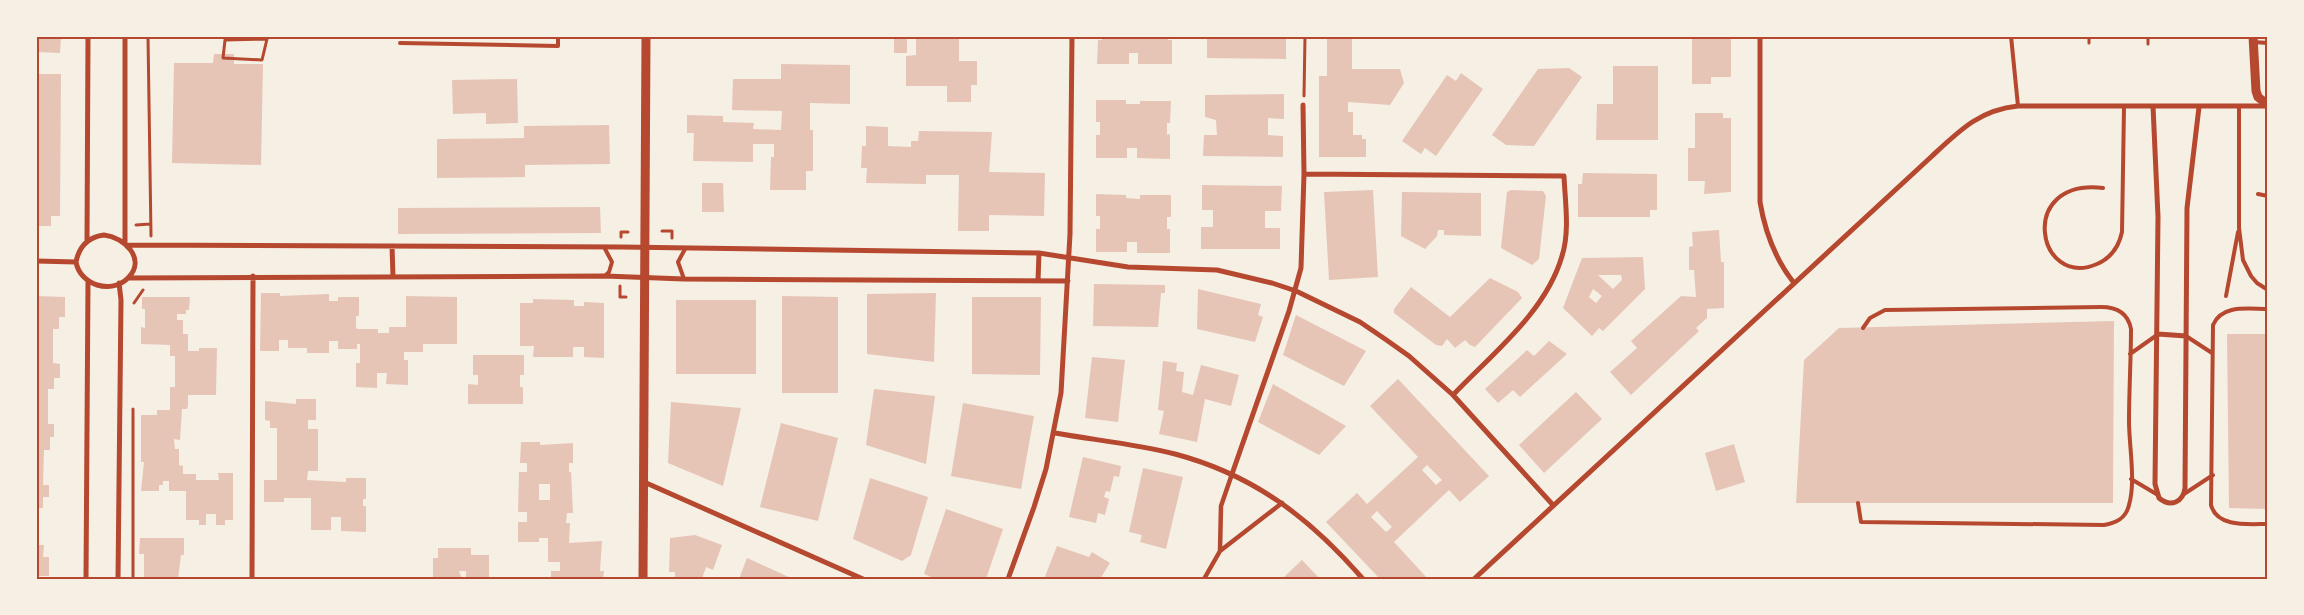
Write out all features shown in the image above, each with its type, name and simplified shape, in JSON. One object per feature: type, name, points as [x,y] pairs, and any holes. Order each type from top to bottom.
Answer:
[{"type":"street","points":[[87,241],[88,36]]},
{"type":"street","points":[[125,36],[126,243]]},
{"type":"street","points":[[643,579],[646,36]]},
{"type":"street","points":[[1008,579],[1034,507],[1055,432],[1061,393],[1070,234],[1072,36]]},
{"type":"street","points":[[1760,36],[1760,202],[1765,226],[1773,248],[1781,265],[1794,283]]},
{"type":"street","points":[[2253,39],[2256,91],[2258,97],[2268,106]]},
{"type":"street","points":[[1220,551],[1221,506],[1296,291],[1301,268],[1304,174],[1303,105]]},
{"type":"street","points":[[1474,579],[1963,128],[1980,116],[1995,109],[2018,106],[2268,106]]},
{"type":"street","points":[[2153,106],[2158,217],[2155,484],[2162,501],[2170,504],[2179,501],[2184,494],[2187,208],[2199,107]]},
{"type":"street","points":[[1304,174],[1564,176],[1566,236],[1563,255],[1553,280],[1536,309],[1453,395]]},
{"type":"street","points":[[128,278],[133,268],[134,257],[126,243],[117,237],[104,235],[87,241],[80,249],[76,262],[79,272],[88,281],[103,286],[119,283],[128,278],[253,276],[605,276],[684,279],[1068,281]]},
{"type":"street","points":[[126,243],[1039,253],[1128,267],[1217,270],[1272,283],[1296,291],[1332,307],[1372,330],[1409,356],[1453,395],[1553,505]]},
{"type":"street","points":[[392,246],[393,276]]},
{"type":"street","points":[[1038,281],[1039,253]]},
{"type":"street","points":[[36,262],[76,262]]},
{"type":"street","points":[[252,579],[253,276]]},
{"type":"street","points":[[86,579],[88,281]]},
{"type":"street","points":[[118,579],[121,310],[119,283]]},
{"type":"street","points":[[2158,334],[2186,336]]},
{"type":"street","points":[[1055,432],[1174,454],[1232,474],[1282,502],[1318,531],[1363,579]]},
{"type":"street","points":[[644,482],[863,579]]},
{"type":"street","points":[[1204,579],[1220,551],[1282,502]]},
{"type":"lane","points":[[400,43],[558,46],[558,36]]},
{"type":"lane","points":[[2011,36],[2018,106]]},
{"type":"lane","points":[[2253,39],[2268,43]]},
{"type":"lane","points":[[2103,188],[2077,188],[2057,199],[2044,220],[2047,244],[2057,259],[2073,268],[2088,267],[2103,262],[2119,243],[2122,232],[2124,107]]},
{"type":"lane","points":[[2239,107],[2239,228],[2246,266],[2257,284],[2268,290]]},
{"type":"lane","points":[[2258,194],[2268,196]]},
{"type":"lane","points":[[2226,296],[2239,228]]},
{"type":"lane","points":[[604,247],[612,262],[609,272],[605,276]]},
{"type":"lane","points":[[684,279],[678,262],[685,249]]},
{"type":"lane","points":[[1858,503],[1861,522],[2104,525],[2119,520],[2127,511],[2131,479],[2129,421],[2130,323],[2120,311],[2107,307],[1884,310],[1870,318],[1863,328]]},
{"type":"lane","points":[[2268,309],[2230,310],[2216,317],[2213,325],[2213,475],[2211,505],[2219,518],[2232,523],[2268,524]]},
{"type":"lane","points":[[2130,354],[2158,334]]},
{"type":"lane","points":[[2186,336],[2212,353]]},
{"type":"lane","points":[[2184,494],[2213,475]]},
{"type":"lane","points":[[2131,479],[2158,495]]},
{"type":"path","points":[[148,36],[152,239]]},
{"type":"path","points":[[1303,105],[1305,36]]},
{"type":"path","points":[[2089,36],[2089,43]]},
{"type":"path","points":[[2148,36],[2148,44]]},
{"type":"path","points":[[267,37],[262,60],[223,58],[226,40],[267,37]]},
{"type":"path","points":[[134,309],[134,301],[148,283]]},
{"type":"path","points":[[620,285],[620,297],[626,297]]},
{"type":"path","points":[[132,579],[133,406]]},
{"type":"building","points":[[36,36],[61,36],[60,53],[36,52]]},
{"type":"building","points":[[894,36],[907,36],[907,53],[894,53]]},
{"type":"building","points":[[1102,36],[1169,36],[1168,40],[1172,40],[1172,64],[1138,64],[1138,53],[1129,53],[1129,64],[1097,64],[1098,40],[1102,40]]},
{"type":"building","points":[[1327,36],[1352,36],[1352,69],[1400,69],[1404,83],[1390,105],[1348,102],[1348,112],[1353,112],[1353,135],[1362,135],[1362,139],[1366,139],[1366,157],[1319,157],[1319,76],[1327,76]]},
{"type":"building","points":[[1441,36],[1516,36],[1516,39],[1441,38]]},
{"type":"building","points":[[1658,36],[1731,36],[1731,77],[1711,77],[1711,84],[1692,84],[1692,39],[1658,39]]},
{"type":"building","points":[[1207,37],[1286,38],[1286,59],[1207,58]]},
{"type":"building","points":[[916,39],[959,39],[959,61],[977,61],[977,85],[971,85],[971,102],[947,102],[947,86],[906,86],[906,56],[916,55]]},
{"type":"building","points":[[214,54],[234,54],[234,64],[263,64],[261,165],[172,163],[174,63],[213,63]]},
{"type":"building","points":[[781,64],[850,65],[850,104],[810,103],[810,130],[813,130],[813,171],[806,171],[806,190],[770,190],[771,157],[774,157],[774,144],[753,144],[753,162],[693,161],[694,133],[687,133],[687,115],[723,116],[723,122],[754,123],[753,129],[781,130],[782,111],[732,110],[733,79],[781,79]]},
{"type":"building","points":[[1613,66],[1658,66],[1658,140],[1596,140],[1597,104],[1613,104]]},
{"type":"building","points":[[1569,68],[1582,77],[1534,146],[1506,145],[1492,135],[1538,69]]},
{"type":"building","points":[[1461,73],[1483,89],[1436,156],[1425,148],[1421,154],[1402,141],[1447,75],[1456,81]]},
{"type":"building","points":[[36,74],[61,74],[60,216],[51,216],[51,226],[36,226]]},
{"type":"building","points":[[517,79],[518,123],[486,124],[486,113],[453,114],[452,80]]},
{"type":"building","points":[[1284,94],[1284,119],[1268,118],[1268,135],[1283,136],[1283,157],[1203,156],[1204,135],[1217,135],[1216,120],[1205,117],[1205,95]]},
{"type":"building","points":[[1096,100],[1126,100],[1126,104],[1140,104],[1140,101],[1171,101],[1170,123],[1167,123],[1167,135],[1170,134],[1170,159],[1137,158],[1137,148],[1127,148],[1127,158],[1096,158],[1096,135],[1100,135],[1100,122],[1096,122]]},
{"type":"building","points":[[1695,113],[1723,113],[1723,118],[1731,118],[1731,192],[1704,194],[1705,181],[1688,181],[1688,148],[1695,148]]},
{"type":"building","points":[[609,125],[610,164],[525,165],[525,177],[437,178],[437,139],[524,138],[524,126]]},
{"type":"building","points":[[866,126],[888,127],[888,146],[911,147],[911,141],[918,141],[919,131],[992,132],[989,172],[1045,173],[1044,216],[989,215],[989,231],[958,231],[959,175],[926,175],[926,184],[866,183],[867,168],[861,168],[862,146],[866,146]]},
{"type":"building","points":[[1583,173],[1657,174],[1657,210],[1650,210],[1650,217],[1578,217],[1578,184],[1582,184]]},
{"type":"building","points":[[702,183],[723,183],[724,212],[702,212]]},
{"type":"building","points":[[1202,185],[1282,186],[1281,211],[1265,211],[1265,228],[1280,228],[1280,249],[1201,249],[1201,227],[1213,227],[1213,210],[1202,210]]},
{"type":"building","points":[[1373,190],[1378,277],[1329,280],[1324,192]]},
{"type":"building","points":[[1511,190],[1543,191],[1546,196],[1539,259],[1532,265],[1501,248],[1507,192]]},
{"type":"building","points":[[1402,192],[1481,193],[1481,236],[1444,235],[1444,230],[1438,230],[1437,236],[1425,249],[1401,236]]},
{"type":"building","points":[[1096,194],[1126,195],[1126,198],[1140,199],[1140,195],[1171,195],[1171,217],[1167,217],[1167,229],[1170,229],[1170,253],[1137,253],[1137,242],[1127,242],[1127,252],[1096,252],[1096,229],[1100,229],[1100,216],[1096,216]]},
{"type":"building","points":[[600,207],[601,233],[398,234],[398,208]]},
{"type":"building","points":[[1719,230],[1721,262],[1724,262],[1724,308],[1707,309],[1707,318],[1696,328],[1699,331],[1631,395],[1610,372],[1637,348],[1631,341],[1681,296],[1696,297],[1694,270],[1689,270],[1689,247],[1693,246],[1692,232]]},
{"type":"building","points":[[1643,257],[1645,289],[1603,331],[1599,328],[1592,336],[1563,308],[1582,258]],"holes":[[[1598,275],[1621,275],[1622,280],[1613,289]],[[1593,289],[1602,296],[1596,303],[1589,297]]]},
{"type":"building","points":[[1490,278],[1518,292],[1522,298],[1475,347],[1465,340],[1455,348],[1447,339],[1442,346],[1436,345],[1394,313],[1394,309],[1411,287],[1450,317]]},
{"type":"building","points":[[1094,284],[1165,285],[1165,293],[1161,293],[1158,327],[1093,326]]},
{"type":"building","points":[[1198,289],[1261,304],[1258,315],[1263,317],[1255,342],[1197,329]]},
{"type":"building","points":[[261,293],[280,293],[280,296],[329,294],[329,301],[338,301],[338,297],[359,297],[359,316],[356,316],[357,329],[378,329],[378,333],[389,333],[389,327],[406,327],[406,296],[457,297],[457,344],[423,344],[423,352],[404,352],[404,360],[408,360],[408,385],[386,384],[387,373],[377,373],[377,388],[356,387],[356,363],[360,363],[360,344],[357,344],[357,349],[338,349],[338,341],[329,341],[329,353],[307,353],[307,348],[288,348],[288,340],[279,340],[279,351],[260,351]]},
{"type":"building","points":[[936,293],[934,362],[867,354],[867,294]]},
{"type":"building","points":[[36,296],[65,297],[65,317],[59,317],[59,329],[53,329],[53,363],[60,364],[60,378],[54,378],[54,389],[48,389],[48,424],[54,424],[54,437],[50,437],[50,450],[44,450],[43,485],[49,485],[49,497],[43,497],[43,508],[36,508]]},
{"type":"building","points":[[782,296],[838,297],[838,393],[782,393]]},
{"type":"building","points":[[142,297],[190,297],[189,310],[186,310],[186,314],[177,314],[177,320],[183,320],[183,334],[188,334],[188,351],[199,351],[199,348],[217,348],[216,395],[188,395],[187,409],[182,409],[180,440],[174,439],[175,449],[179,449],[179,465],[183,466],[183,474],[196,474],[196,480],[219,480],[218,473],[233,473],[233,520],[225,520],[225,525],[216,525],[216,514],[206,514],[206,525],[199,525],[199,520],[186,520],[186,491],[169,491],[169,481],[163,481],[163,485],[159,485],[159,491],[141,491],[144,462],[141,462],[141,415],[157,415],[157,410],[170,410],[170,387],[175,387],[175,356],[170,356],[170,345],[141,344],[141,327],[145,328],[145,309],[142,309]]},
{"type":"building","points":[[972,297],[1041,297],[1040,375],[972,374]]},
{"type":"building","points":[[533,299],[574,300],[574,306],[584,306],[584,302],[604,303],[604,358],[584,357],[584,347],[573,347],[573,357],[533,357],[534,346],[520,346],[520,303],[533,303]]},
{"type":"building","points":[[676,300],[756,300],[756,374],[676,374]]},
{"type":"building","points":[[1296,315],[1366,351],[1344,386],[1283,355]]},
{"type":"building","points":[[2114,321],[2113,503],[1796,503],[1804,360],[1839,328]]},
{"type":"building","points":[[2227,334],[2268,334],[2268,509],[2229,508]]},
{"type":"building","points":[[1549,341],[1567,354],[1520,397],[1513,390],[1498,403],[1485,389],[1527,350],[1534,356]]},
{"type":"building","points":[[473,355],[524,355],[524,375],[520,375],[520,387],[523,387],[523,404],[468,404],[468,384],[478,385],[478,375],[473,375]]},
{"type":"building","points":[[1092,357],[1125,360],[1118,422],[1085,418]]},
{"type":"building","points":[[1163,361],[1177,363],[1176,371],[1184,372],[1182,392],[1193,395],[1201,365],[1239,375],[1231,406],[1205,399],[1197,442],[1159,434],[1164,411],[1158,410]]},
{"type":"building","points":[[1398,379],[1489,476],[1460,502],[1449,490],[1394,542],[1428,579],[1380,579],[1326,522],[1357,493],[1367,504],[1418,457],[1370,406]],"holes":[[[1427,465],[1442,480],[1436,485],[1422,470]],[[1377,511],[1392,527],[1386,532],[1371,517]]]},
{"type":"building","points":[[1273,384],[1346,426],[1319,455],[1258,422]]},
{"type":"building","points":[[874,389],[935,396],[926,464],[866,445]]},
{"type":"building","points":[[1576,392],[1602,419],[1544,473],[1519,445]]},
{"type":"building","points":[[296,399],[316,399],[316,420],[308,420],[308,429],[318,429],[318,471],[308,471],[307,480],[346,482],[346,478],[366,478],[366,499],[363,499],[363,506],[366,506],[366,532],[341,531],[341,517],[331,517],[331,530],[311,530],[311,498],[284,498],[284,502],[264,502],[264,480],[277,480],[277,428],[270,428],[270,421],[265,420],[265,401],[296,404]]},
{"type":"building","points":[[671,402],[741,408],[723,486],[668,463]]},
{"type":"building","points":[[963,403],[1034,416],[1021,489],[951,476]]},
{"type":"building","points":[[781,423],[838,438],[818,521],[760,507]]},
{"type":"building","points":[[521,442],[540,442],[540,445],[573,443],[573,463],[569,463],[569,472],[571,472],[573,513],[567,513],[566,523],[570,523],[569,543],[602,541],[600,571],[604,571],[603,579],[551,579],[551,571],[560,571],[560,562],[548,562],[548,538],[539,538],[539,542],[518,542],[518,522],[527,522],[527,512],[518,512],[519,472],[527,472],[527,463],[520,463]],"holes":[[[539,484],[550,484],[550,500],[539,500]]]},
{"type":"building","points":[[1734,444],[1745,482],[1716,491],[1705,453]]},
{"type":"building","points":[[1083,457],[1121,466],[1119,477],[1114,476],[1110,492],[1106,491],[1104,497],[1109,499],[1105,515],[1098,513],[1096,523],[1069,517]]},
{"type":"building","points":[[1143,468],[1183,477],[1166,549],[1140,542],[1142,535],[1129,532]]},
{"type":"building","points":[[870,478],[928,497],[911,555],[902,561],[853,539]]},
{"type":"building","points":[[946,509],[1003,529],[986,579],[936,579],[924,574]]},
{"type":"building","points":[[695,535],[722,545],[713,570],[706,567],[702,579],[675,579],[675,572],[669,572],[670,538]]},
{"type":"building","points":[[140,538],[184,538],[184,555],[181,555],[178,579],[144,579],[144,554],[139,554]]},
{"type":"building","points":[[36,545],[44,545],[43,557],[49,557],[49,576],[36,576]]},
{"type":"building","points":[[1057,546],[1089,557],[1092,552],[1110,563],[1100,579],[1044,579]]},
{"type":"building","points":[[438,548],[471,548],[471,555],[489,555],[489,579],[466,579],[466,571],[459,571],[462,579],[433,579],[433,558],[438,558]]},
{"type":"building","points":[[747,558],[793,579],[739,579]]},
{"type":"building","points":[[1302,560],[1320,579],[1282,579]]}]
